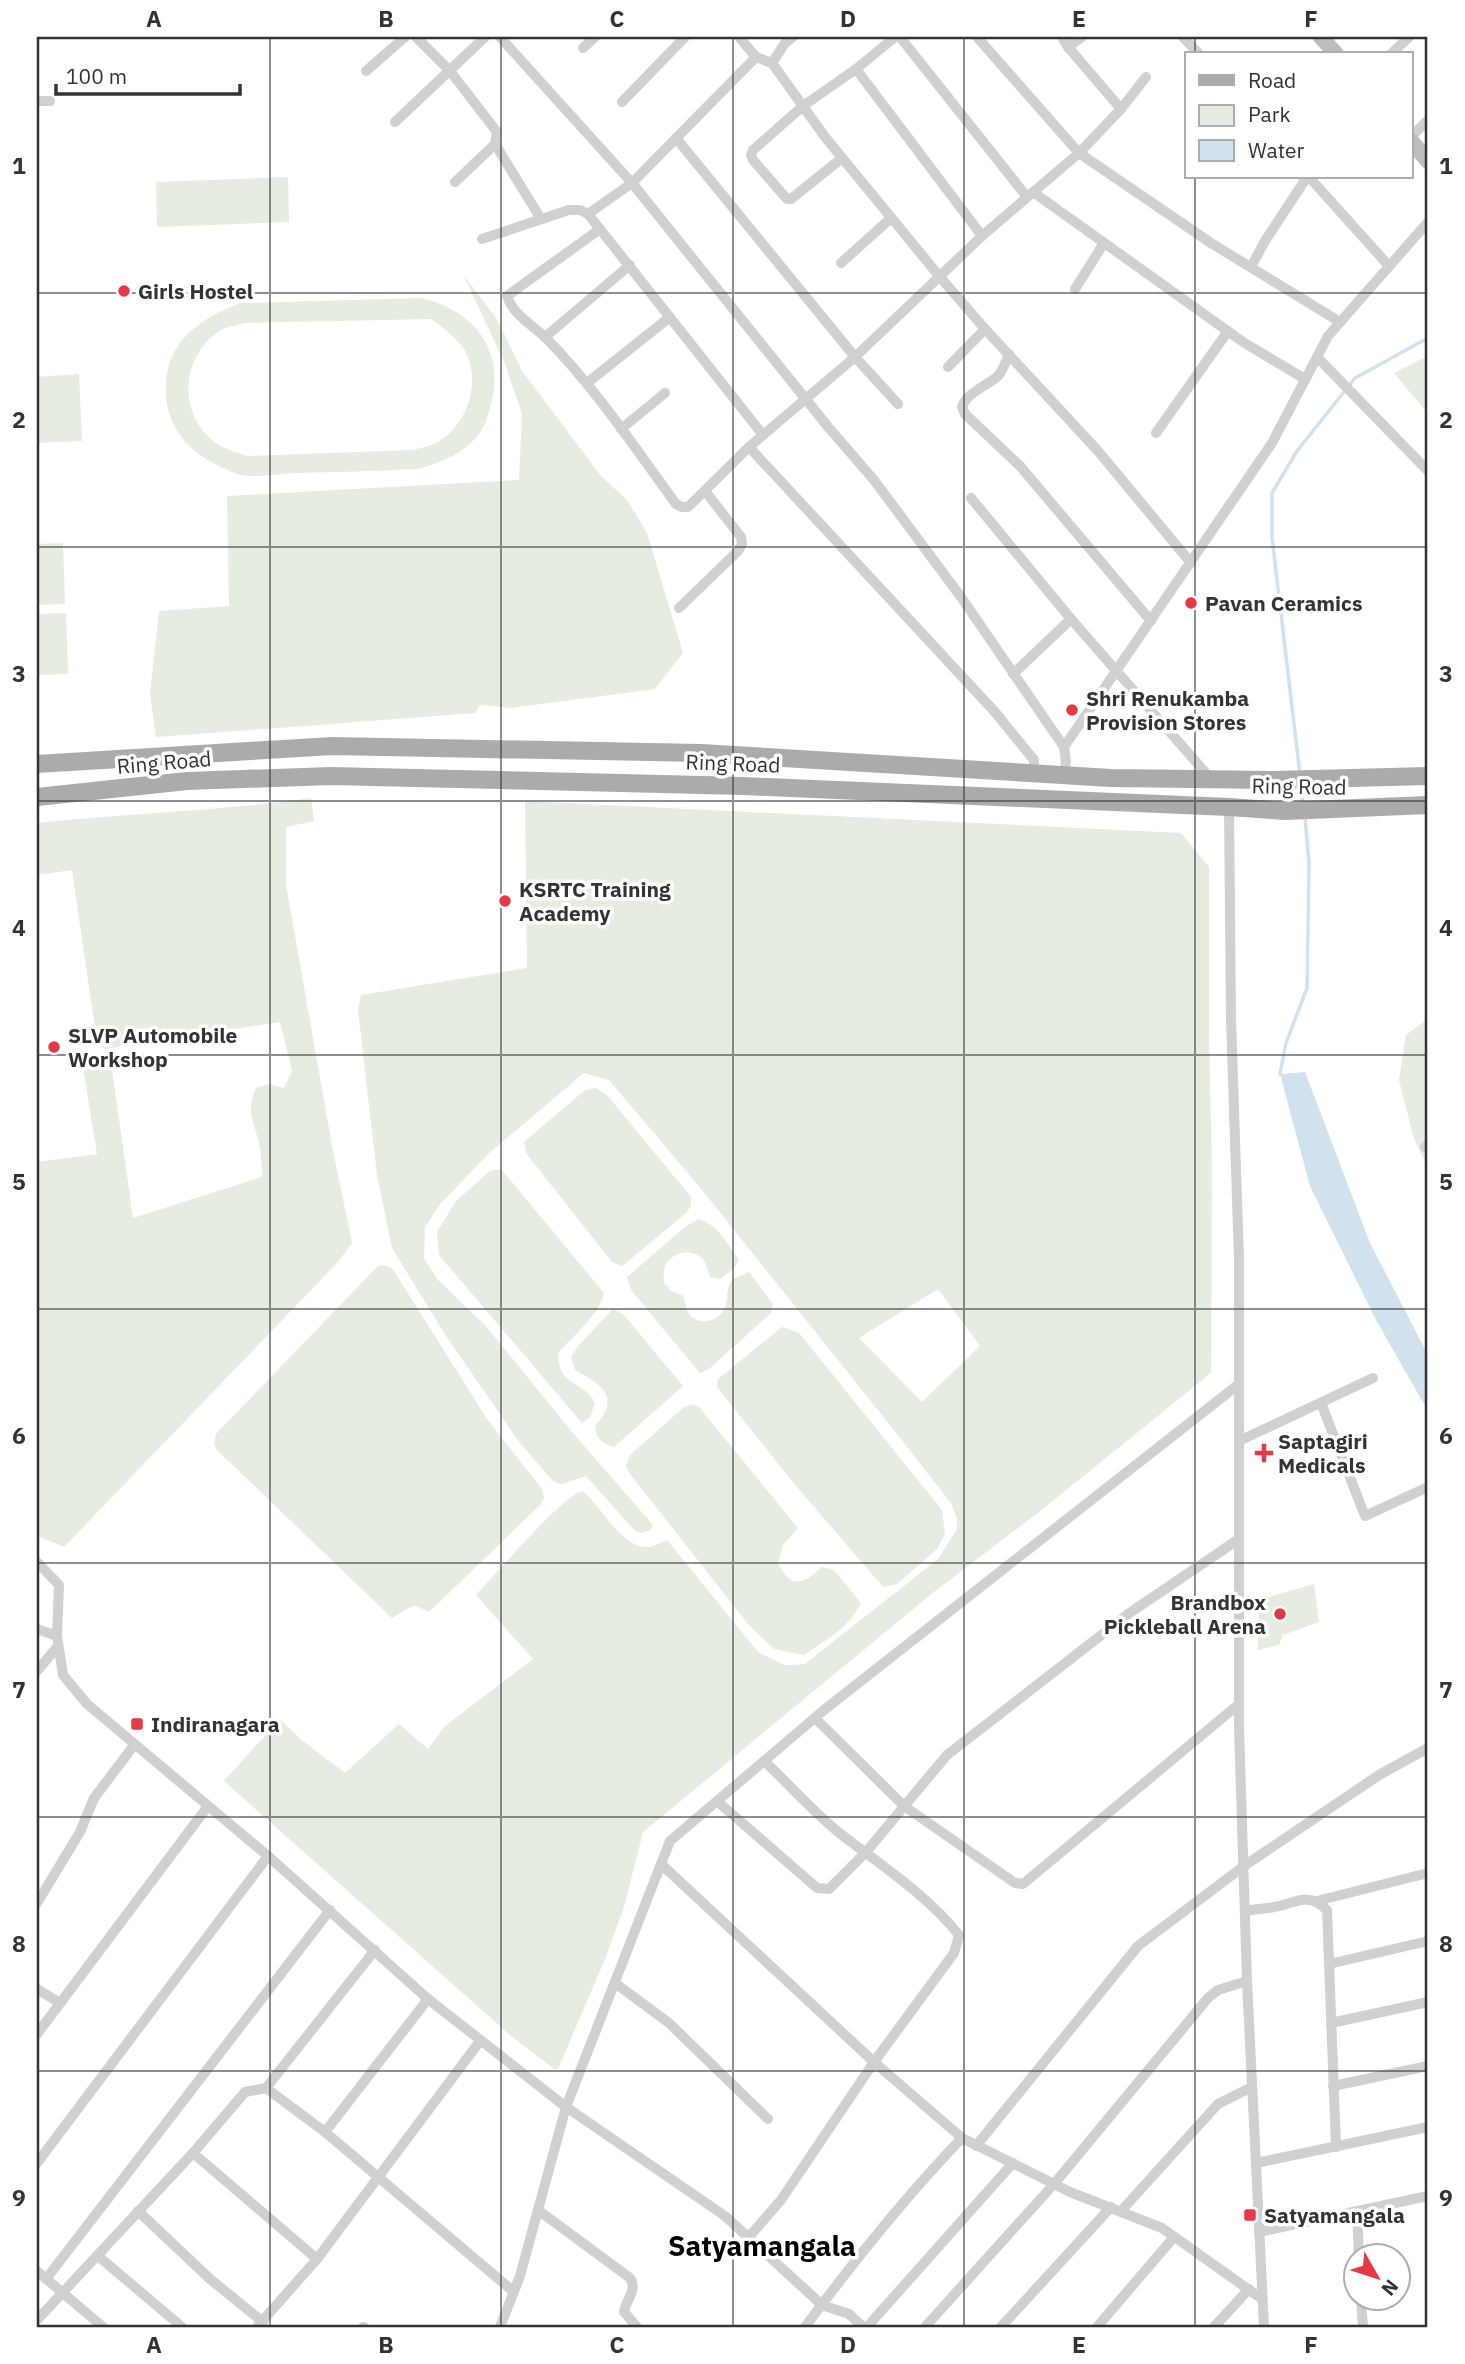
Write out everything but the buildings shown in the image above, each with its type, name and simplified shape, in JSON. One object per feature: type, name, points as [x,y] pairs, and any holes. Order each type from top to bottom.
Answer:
[{"type":"main road","name":"Ring Road","points":[[37,764],[332,746],[701,753],[1034,774],[1229,780],[1428,776]]},
{"type":"main road","points":[[331,776],[332,746]]},
{"type":"main road","name":"Ring Road","points":[[37,797],[187,781],[331,776],[743,786],[1285,811],[1428,805]]},
{"type":"main road","points":[[1229,780],[1229,807]]},
{"type":"street","points":[[366,71],[405,37]]},
{"type":"street","points":[[416,37],[450,71],[497,132],[495,144],[455,182]]},
{"type":"street","points":[[395,122],[485,37]]},
{"type":"street","points":[[500,37],[632,183],[874,480],[961,597],[1064,747],[1065,775]]},
{"type":"street","points":[[583,48],[595,37]]},
{"type":"street","points":[[622,102],[685,37]]},
{"type":"street","points":[[739,37],[756,57],[772,63],[842,158],[940,277],[1098,451],[1191,563]]},
{"type":"street","points":[[772,63],[785,43],[793,37]]},
{"type":"street","points":[[842,158],[791,199],[787,199],[751,155],[753,150],[803,106],[898,37],[1030,194],[1227,331],[1305,379]]},
{"type":"street","points":[[977,37],[1079,153],[1211,243],[1340,322]]},
{"type":"street","points":[[1082,37],[1065,42],[1121,109]]},
{"type":"street","points":[[1183,37],[1197,52]]},
{"type":"street","points":[[1321,37],[1334,52]]},
{"type":"street","points":[[1393,52],[1409,37]]},
{"type":"street","points":[[588,214],[632,183],[756,57]]},
{"type":"street","points":[[856,69],[982,236]]},
{"type":"street","points":[[600,229],[507,296],[517,313],[545,337],[587,383],[676,504],[688,507],[749,447],[855,358],[982,236],[1079,153],[1121,109],[1146,77]]},
{"type":"street","points":[[37,102],[50,101]]},
{"type":"street","points":[[1412,138],[1428,120]]},
{"type":"street","points":[[676,138],[855,358],[898,404]]},
{"type":"street","points":[[1412,140],[1428,161]]},
{"type":"street","points":[[495,144],[541,219]]},
{"type":"street","points":[[1251,267],[1307,178]]},
{"type":"street","points":[[1309,178],[1390,266]]},
{"type":"street","points":[[482,239],[569,210],[580,210],[588,214],[763,435]]},
{"type":"street","points":[[841,263],[891,218]]},
{"type":"street","points":[[1064,747],[1272,443],[1328,336],[1428,222]]},
{"type":"street","points":[[1075,289],[1104,243]]},
{"type":"street","points":[[545,337],[630,265]]},
{"type":"street","points":[[587,383],[670,317]]},
{"type":"street","points":[[948,367],[985,329]]},
{"type":"street","points":[[1156,433],[1227,331]]},
{"type":"street","points":[[1009,354],[1002,371],[964,400],[962,407],[965,414],[1020,466],[1151,621]]},
{"type":"street","points":[[1317,357],[1428,471]]},
{"type":"street","points":[[621,429],[665,393]]},
{"type":"street","points":[[749,447],[995,712],[1034,760],[1034,774]]},
{"type":"street","points":[[678,608],[738,551],[742,544],[741,537],[705,491]]},
{"type":"street","points":[[971,498],[1071,619],[1211,779]]},
{"type":"street","points":[[1013,674],[1071,619]]},
{"type":"street","points":[[1229,807],[1231,1019],[1239,1259],[1239,1704],[1247,1982],[1264,2327]]},
{"type":"street","points":[[1239,1441],[1373,1378]]},
{"type":"street","points":[[500,2327],[514,2292],[566,2107],[670,1841],[815,1718],[1239,1384]]},
{"type":"street","points":[[1321,1403],[1364,1516],[1428,1487]]},
{"type":"street","points":[[718,1802],[817,1888],[829,1889],[866,1852],[947,1755],[1131,1612],[1239,1539]]},
{"type":"street","points":[[37,1562],[59,1585],[57,1641],[63,1675],[87,1704],[268,1856],[428,1999],[566,2107],[725,2216],[822,2305],[849,2314],[865,2327],[1013,2163]]},
{"type":"street","points":[[37,1629],[57,1641]]},
{"type":"street","points":[[37,1671],[57,1641]]},
{"type":"street","points":[[815,1718],[904,1806],[1015,1883],[1023,1884],[1239,1704]]},
{"type":"street","points":[[37,1903],[80,1832],[94,1797],[135,1744]]},
{"type":"street","points":[[976,2146],[1138,1946],[1244,1866],[1379,1775],[1428,1748]]},
{"type":"street","points":[[748,2238],[781,2200],[874,2062],[954,1953],[959,1935],[945,1918],[840,1833],[764,1760]]},
{"type":"street","points":[[37,2034],[208,1806]]},
{"type":"street","points":[[38,2160],[268,1856]]},
{"type":"street","points":[[662,1864],[874,2062],[962,2137],[1055,2184],[1162,2228],[1262,2299]]},
{"type":"street","points":[[1245,1910],[1275,1908],[1306,1899],[1318,1901],[1428,1873]]},
{"type":"street","points":[[1318,1901],[1328,1910],[1336,2147]]},
{"type":"street","points":[[46,2279],[330,1910]]},
{"type":"street","points":[[1329,1964],[1428,1941]]},
{"type":"street","points":[[37,2320],[193,2153],[245,2092],[266,2088],[375,1950]]},
{"type":"street","points":[[925,2327],[1055,2184],[1208,1998],[1218,1990],[1247,1982]]},
{"type":"street","points":[[615,1983],[669,2023],[768,2119]]},
{"type":"street","points":[[37,1989],[60,2003]]},
{"type":"street","points":[[324,2132],[428,1999]]},
{"type":"street","points":[[1331,2022],[1428,2002]]},
{"type":"street","points":[[138,2211],[260,2325],[317,2259],[480,2041]]},
{"type":"street","points":[[1334,2086],[1428,2066]]},
{"type":"street","points":[[1001,2327],[1218,2104],[1252,2087]]},
{"type":"street","points":[[266,2088],[324,2132],[514,2292]]},
{"type":"street","points":[[1256,2163],[1428,2126]]},
{"type":"street","points":[[805,2327],[860,2254],[924,2177],[962,2137]]},
{"type":"street","points":[[193,2153],[317,2259]]},
{"type":"street","points":[[1259,2232],[1428,2196]]},
{"type":"street","points":[[538,2210],[630,2278],[634,2283],[634,2291],[625,2312],[637,2327]]},
{"type":"street","points":[[1357,2211],[1358,2242]]},
{"type":"street","points":[[1097,2327],[1174,2237]]},
{"type":"street","points":[[98,2256],[181,2327]]},
{"type":"street","points":[[37,2271],[103,2327]]},
{"type":"street","points":[[1214,2327],[1249,2289]]},
{"type":"green space","points":[[288,177],[289,222],[157,227],[156,182]]},
{"type":"green space","points":[[464,276],[497,319],[522,371],[601,476],[627,500],[647,533],[683,653],[655,689],[511,708],[480,705],[475,713],[156,737],[150,694],[159,611],[229,606],[227,496],[519,480],[522,414],[505,364]]},
{"type":"green space","points":[[422,298],[439,303],[467,320],[487,345],[494,376],[493,395],[483,427],[461,451],[418,469],[254,476],[238,474],[207,460],[185,441],[171,418],[167,404],[167,373],[177,348],[194,328],[241,303]],"holes":[[[431,319],[464,349],[472,375],[472,389],[463,415],[446,437],[431,445],[412,450],[248,456],[213,441],[201,429],[193,414],[189,398],[192,367],[209,339],[225,328],[244,323]]]},
{"type":"green space","points":[[1428,356],[1428,414],[1394,373]]},
{"type":"green space","points":[[79,374],[82,441],[37,443],[37,377]]},
{"type":"green space","points":[[63,543],[65,604],[37,605],[37,544]]},
{"type":"green space","points":[[66,613],[68,674],[37,675],[37,614]]},
{"type":"green space","points":[[311,798],[314,821],[286,827],[286,885],[352,1243],[337,1263],[64,1547],[37,1536],[37,1162],[97,1154],[83,1067],[111,1063],[133,1218],[262,1177],[260,1147],[251,1104],[256,1088],[269,1084],[284,1088],[292,1071],[280,1022],[104,1049],[97,1042],[72,870],[37,875],[37,823]]},
{"type":"green space","points":[[525,801],[1181,833],[1209,867],[1211,1373],[1039,1512],[935,1591],[643,1832],[624,1907],[558,2069],[554,2069],[510,2035],[224,1781],[280,1719],[299,1738],[345,1773],[399,1724],[428,1749],[444,1727],[533,1659],[476,1595],[546,1519],[574,1495],[583,1491],[620,1533],[636,1545],[650,1547],[667,1540],[758,1652],[784,1665],[805,1664],[938,1559],[957,1529],[957,1519],[951,1503],[703,1191],[609,1080],[584,1073],[489,1153],[441,1203],[425,1227],[424,1258],[437,1279],[485,1325],[572,1432],[653,1525],[650,1530],[641,1533],[635,1531],[586,1476],[562,1484],[554,1482],[520,1443],[446,1336],[392,1248],[377,1175],[358,1010],[361,995],[527,968]],"holes":[[[938,1289],[980,1346],[922,1402],[859,1338]]]},
{"type":"green space","points":[[1428,1019],[1428,1168],[1414,1139],[1399,1080],[1406,1035]]},
{"type":"green space","points":[[596,1088],[607,1095],[691,1197],[687,1212],[622,1266],[612,1262],[526,1153],[524,1142],[585,1090]]},
{"type":"green space","points":[[501,1169],[604,1293],[592,1317],[558,1353],[563,1373],[590,1395],[595,1403],[590,1417],[582,1423],[439,1255],[437,1232],[456,1201],[490,1171]]},
{"type":"green space","points":[[698,1219],[716,1230],[739,1260],[721,1279],[710,1277],[704,1261],[695,1254],[678,1254],[668,1261],[664,1268],[664,1283],[671,1291],[684,1296],[691,1316],[699,1321],[708,1321],[721,1314],[726,1306],[731,1283],[749,1272],[773,1304],[771,1313],[709,1369],[700,1373],[631,1290],[627,1277]]},
{"type":"green space","points":[[378,1266],[392,1268],[487,1419],[542,1489],[544,1497],[540,1505],[429,1612],[414,1605],[392,1618],[216,1449],[214,1444],[216,1434]]},
{"type":"green space","points":[[613,1309],[623,1314],[683,1386],[614,1447],[600,1440],[595,1426],[607,1407],[605,1392],[575,1370],[571,1357]]},
{"type":"green space","points":[[782,1327],[799,1333],[942,1510],[945,1534],[937,1549],[897,1584],[883,1587],[791,1480],[717,1387],[718,1379]]},
{"type":"green space","points":[[693,1404],[699,1407],[798,1528],[783,1545],[778,1563],[783,1572],[798,1582],[822,1567],[834,1570],[861,1603],[850,1620],[829,1639],[804,1655],[774,1649],[748,1624],[626,1466],[630,1455],[683,1408]]},
{"type":"green space","points":[[1314,1584],[1319,1622],[1283,1635],[1279,1645],[1258,1650],[1259,1600]]},
{"type":"water","points":[[1305,1072],[1370,1243],[1428,1355],[1428,1411],[1376,1320],[1310,1186],[1280,1074]]},
{"type":"waterway","points":[[1300,775],[1272,537],[1272,493],[1297,451],[1355,378],[1428,338]]},
{"type":"waterway","points":[[1301,786],[1303,806]]},
{"type":"waterway","points":[[1280,1074],[1286,1043],[1307,988],[1309,863],[1305,817]]},
{"type":"place","name":"Girls Hostel","points":[[124,291]]},
{"type":"place","name":"Pavan Ceramics","points":[[1191,603]]},
{"type":"place","name":"Shri Renukamba Provision Stores","points":[[1072,710]]},
{"type":"place","name":"KSRTC Training Academy","points":[[505,901]]},
{"type":"place","name":"SLVP Automobile Workshop","points":[[54,1047]]},
{"type":"place","name":"Saptagiri Medicals","points":[[1264,1453]]},
{"type":"place","name":"Brandbox Pickleball Arena","points":[[1280,1614]]},
{"type":"place","name":"Indiranagara","points":[[137,1724]]},
{"type":"place","name":"Satyamangala","points":[[1250,2215]]},
{"type":"district","name":"Satyamangala","points":[[762,2245]]}]
